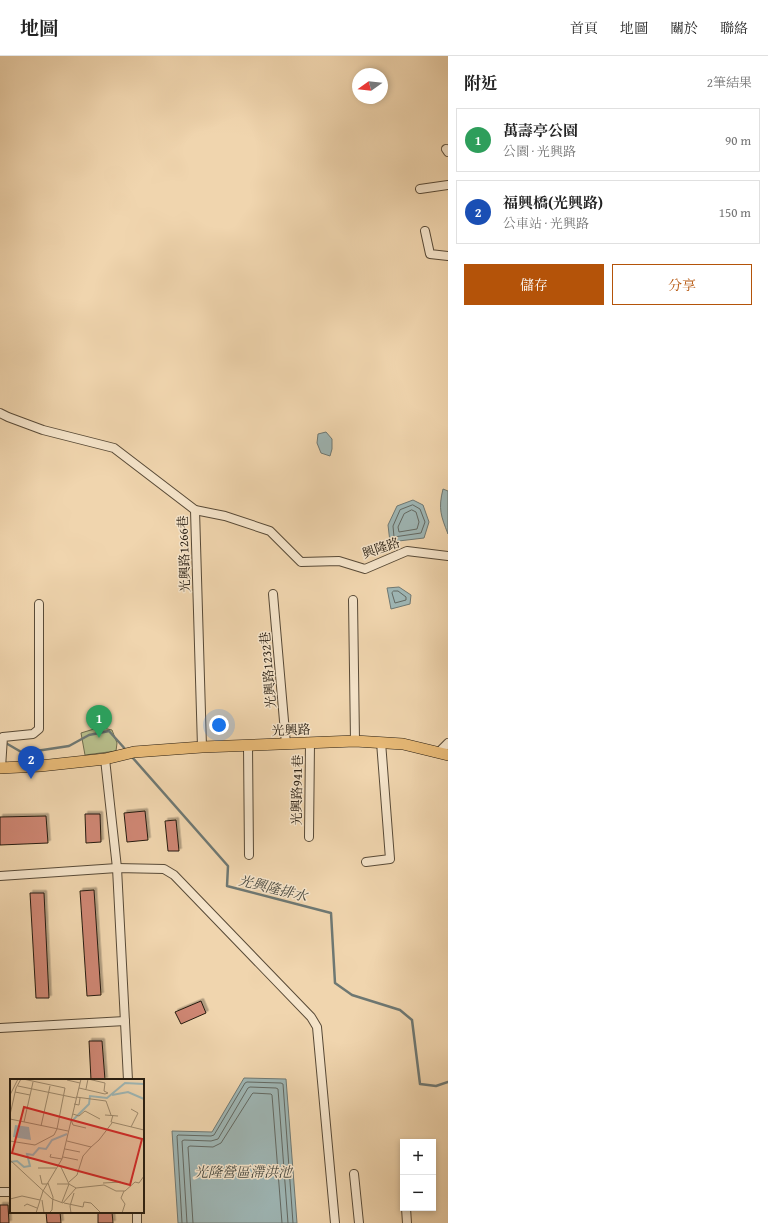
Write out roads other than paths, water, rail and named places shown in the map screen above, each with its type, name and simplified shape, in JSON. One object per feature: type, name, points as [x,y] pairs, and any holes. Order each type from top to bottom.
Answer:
[{"type":"main road","name":"光興路","points":[[105,759],[134,752],[202,747],[355,741],[403,744],[444,754]]},
{"type":"main road","points":[[0,768],[40,766],[105,759]]},
{"type":"lane","points":[[420,189],[448,185]]},
{"type":"lane","points":[[425,231],[430,254],[448,256]]},
{"type":"lane","name":"光興路1266巷","points":[[0,412],[8,417],[43,430],[114,448],[195,510],[202,747]]},
{"type":"lane","name":"興隆路","points":[[195,510],[225,516],[270,531],[301,562],[339,561],[365,569],[407,551],[448,556]]},
{"type":"lane","name":"光興路1232巷","points":[[273,594],[286,744]]},
{"type":"lane","points":[[353,600],[355,741]]},
{"type":"lane","points":[[0,768],[2,737],[33,734],[39,729],[39,604]]},
{"type":"lane","points":[[366,862],[390,859],[381,742]]},
{"type":"lane","name":"光興路941巷","points":[[308,837],[310,743]]},
{"type":"lane","points":[[444,754],[448,743]]},
{"type":"lane","points":[[248,746],[249,854]]},
{"type":"lane","points":[[105,759],[117,868],[128,1079]]},
{"type":"lane","points":[[0,876],[117,868],[164,868],[174,875],[311,1017],[316,1027],[335,1223]]},
{"type":"lane","points":[[0,1028],[124,1021]]},
{"type":"lane","points":[[354,1174],[359,1223]]},
{"type":"lane","points":[[406,1211],[407,1223]]},
{"type":"water","points":[[326,432],[332,439],[330,456],[321,453],[317,443],[318,434]]},
{"type":"water","points":[[443,489],[448,491],[448,534],[441,512]]},
{"type":"water","points":[[413,500],[423,505],[429,522],[424,538],[390,542],[388,525],[397,506]]},
{"type":"water","points":[[399,587],[411,595],[410,604],[391,609],[387,588]]},
{"type":"water","name":"光隆營區滯洪池","points":[[244,1078],[286,1079],[297,1223],[178,1223],[172,1131],[212,1132]]},
{"type":"waterway","name":"光興隆排水","points":[[4,742],[23,753],[69,746],[89,735],[109,731],[126,750]]},
{"type":"waterway","name":"光興隆排水","points":[[132,757],[228,866],[227,886],[331,913],[335,983],[352,995],[400,1010],[412,1020],[420,1084],[436,1086],[448,1082]]},
{"type":"place","name":"萬壽亭公園","points":[[99,738]]},
{"type":"place","name":"福興橋(光興路)","points":[[31,779]]}]
